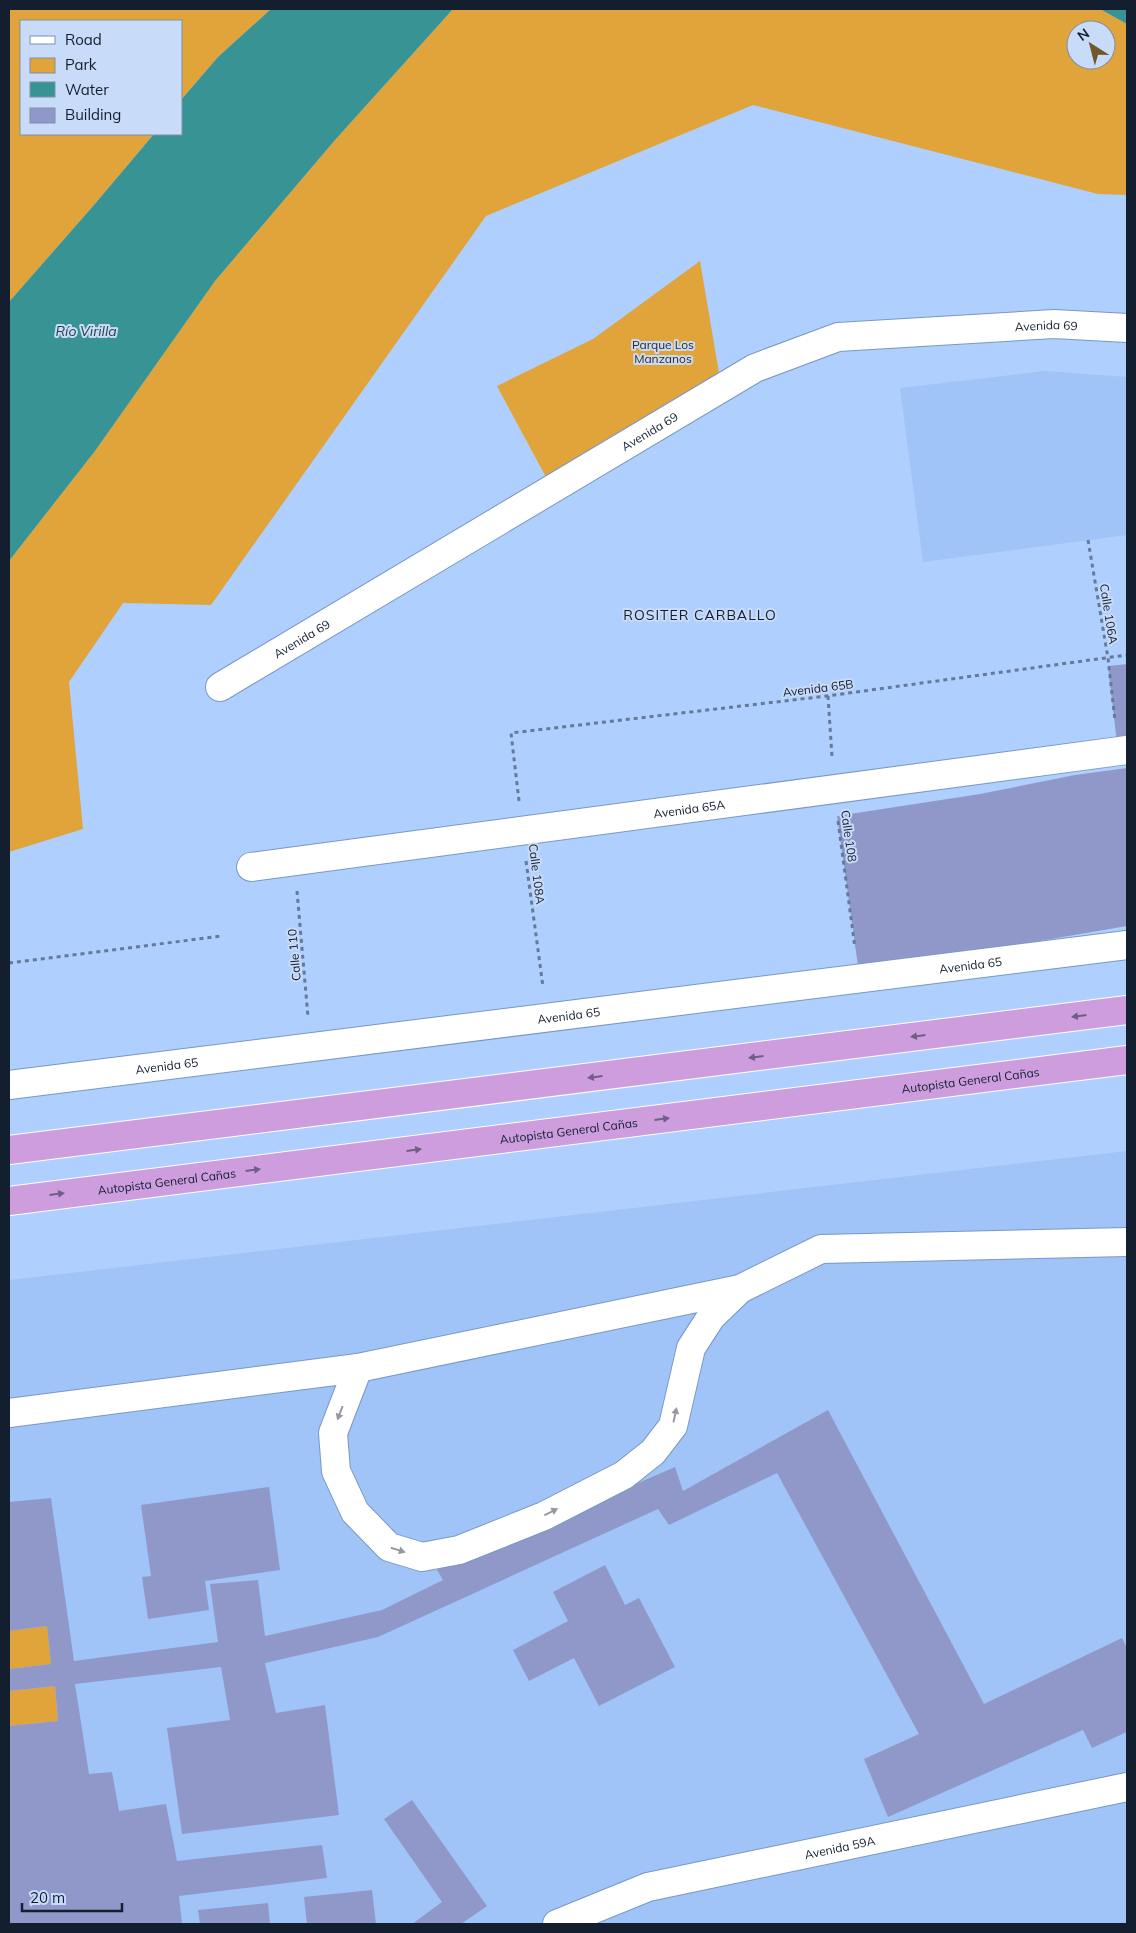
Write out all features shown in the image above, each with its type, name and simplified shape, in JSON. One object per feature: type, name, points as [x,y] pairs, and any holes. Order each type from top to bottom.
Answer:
[{"type":"highway","points":[[9,1150],[1127,1010]]},
{"type":"highway","name":"Autopista General Cañas","points":[[9,1201],[1127,1060]]},
{"type":"street","name":"Avenida 69","points":[[220,687],[755,368],[838,336],[1054,324],[1127,328]]},
{"type":"street","name":"Avenida 65A","points":[[251,867],[1124,751]]},
{"type":"street","name":"Avenida 65","points":[[9,1086],[1127,945]]},
{"type":"street","points":[[9,1412],[358,1368],[740,1288],[821,1249],[1127,1242]]},
{"type":"street","points":[[358,1368],[333,1433],[336,1471],[355,1512],[389,1547],[422,1557],[459,1550],[544,1516],[624,1475],[653,1452],[672,1426],[691,1348],[711,1317],[740,1288]]},
{"type":"street","name":"Avenida 59A","points":[[557,1924],[648,1887],[1127,1787]]},
{"type":"path","name":"Calle 106A","points":[[1088,540],[1108,658],[1117,743],[1124,751]]},
{"type":"path","name":"Avenida 65B","points":[[511,733],[828,696],[1127,655]]},
{"type":"path","name":"Calle 108","points":[[828,696],[835,789],[860,979]]},
{"type":"path","name":"Calle 108A","points":[[511,733],[547,1018]]},
{"type":"path","name":"Calle 110","points":[[294,861],[311,1048]]},
{"type":"path","points":[[9,963],[222,936]]},
{"type":"shaded area","points":[[1045,371],[1127,377],[1127,535],[923,562],[900,388]]},
{"type":"shaded area","points":[[1127,1151],[1127,1924],[9,1924],[9,1280]]},
{"type":"green space","points":[[9,9],[271,9],[218,57],[182,99],[182,20],[20,20],[20,135],[153,135],[9,302]]},
{"type":"green space","points":[[453,9],[1100,9],[1127,24],[1127,195],[1098,194],[753,105],[486,216],[211,605],[123,603],[69,682],[83,829],[9,852],[9,561],[95,451],[215,281],[335,140]]},
{"type":"green space","name":"Parque Los Manzanos","points":[[700,261],[720,379],[547,479],[497,386],[593,339]]},
{"type":"green space","points":[[47,1626],[51,1664],[9,1669],[9,1631]]},
{"type":"green space","points":[[55,1686],[58,1721],[9,1726],[9,1691]]},
{"type":"water","name":"Río Virilla","points":[[271,9],[453,9],[335,140],[215,281],[95,451],[9,561],[9,302],[153,135],[182,135],[182,99],[218,57]]},
{"type":"water","points":[[1100,9],[1127,9],[1127,24]]},
{"type":"building","points":[[1127,664],[1127,742],[1117,743],[1108,666]]},
{"type":"building","points":[[1127,768],[1127,926],[1005,947],[858,966],[837,816],[980,794],[1075,775]]},
{"type":"building","points":[[828,1410],[984,1704],[1122,1638],[1127,1648],[1127,1732],[1092,1748],[1083,1730],[888,1817],[864,1759],[919,1734],[777,1473],[669,1525],[658,1509],[378,1637],[265,1663],[276,1713],[325,1705],[339,1815],[182,1834],[167,1728],[230,1720],[221,1667],[75,1684],[89,1774],[112,1772],[119,1811],[166,1804],[177,1861],[322,1845],[327,1878],[179,1896],[182,1924],[9,1924],[9,1726],[58,1721],[55,1686],[9,1691],[9,1669],[51,1664],[47,1626],[9,1631],[9,1502],[51,1498],[74,1661],[218,1642],[210,1584],[258,1580],[265,1636],[382,1610],[443,1580],[437,1570],[675,1467],[683,1491]]},
{"type":"building","points":[[269,1487],[280,1570],[205,1581],[209,1610],[148,1619],[142,1577],[151,1576],[141,1505]]},
{"type":"building","points":[[605,1565],[625,1605],[639,1598],[675,1667],[599,1706],[574,1658],[529,1681],[513,1650],[568,1621],[553,1592]]},
{"type":"building","points":[[412,1800],[487,1906],[461,1924],[412,1924],[442,1902],[384,1819]]},
{"type":"building","points":[[372,1890],[376,1924],[307,1924],[304,1897]]},
{"type":"building","points":[[268,1903],[270,1924],[200,1924],[198,1910]]},
{"type":"district","name":"ROSITER CARBALLO","points":[[700,615]]}]
